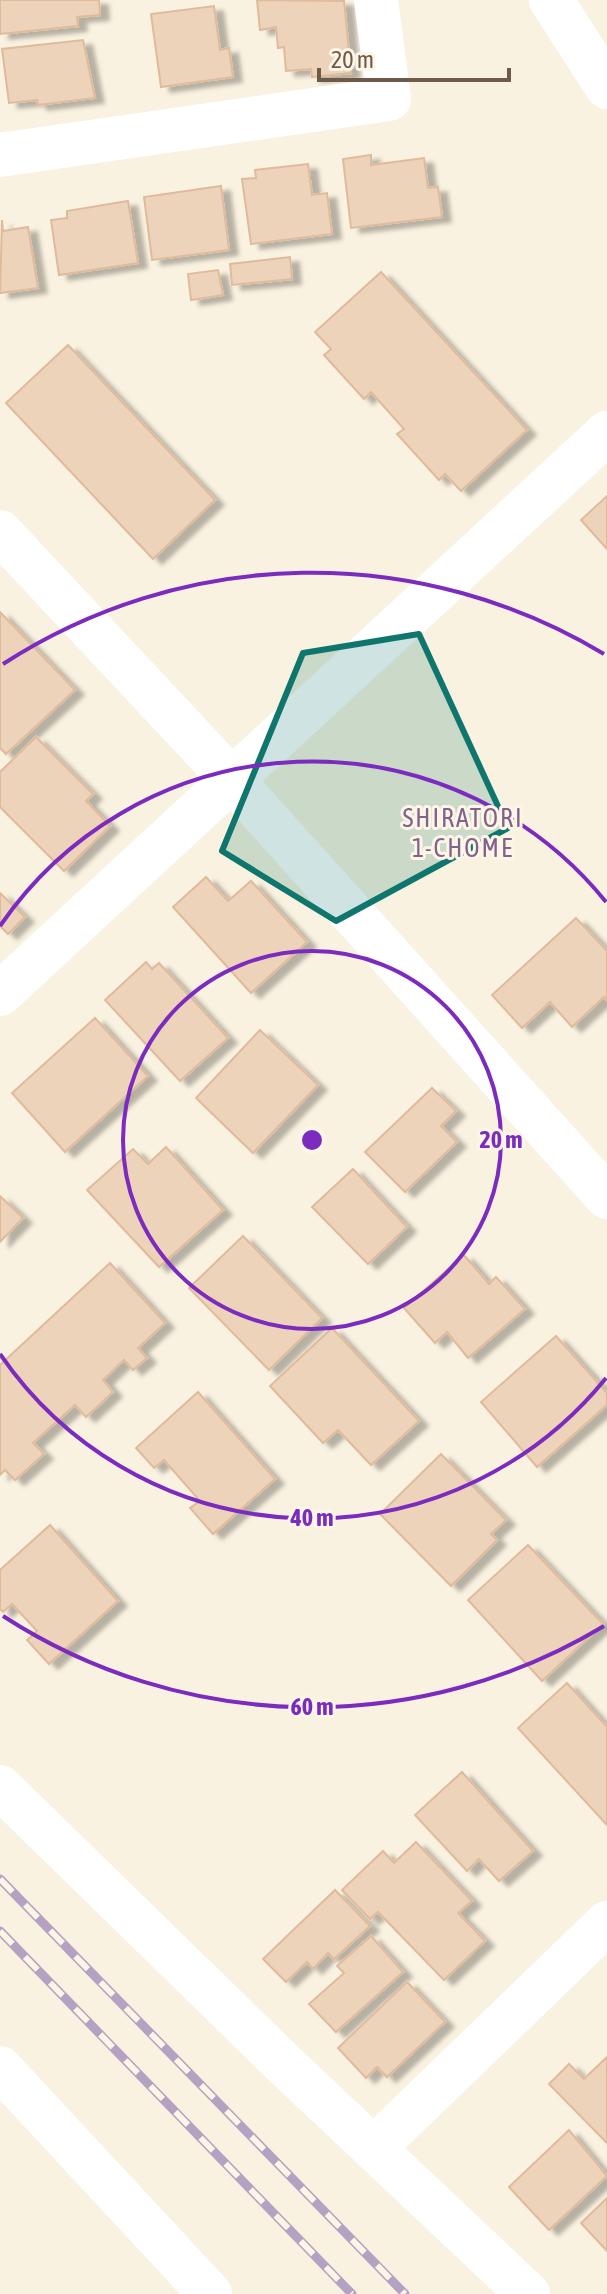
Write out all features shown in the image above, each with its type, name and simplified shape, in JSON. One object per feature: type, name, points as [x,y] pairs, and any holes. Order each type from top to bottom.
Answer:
[{"type":"street","points":[[0,155],[389,99],[376,0]]},
{"type":"street","points":[[551,0],[607,87]]},
{"type":"street","points":[[0,994],[607,433]]},
{"type":"street","points":[[0,532],[232,780],[607,1197]]},
{"type":"street","points":[[0,1787],[285,2065],[528,2294]]},
{"type":"street","points":[[374,2148],[607,1923]]},
{"type":"street","points":[[0,2068],[210,2294]]},
{"type":"highlighted area","points":[[419,634],[508,828],[336,921],[222,851],[303,653]]},
{"type":"building","points":[[0,0],[99,0],[100,15],[77,17],[78,26],[0,34]]},
{"type":"building","points":[[257,0],[344,1],[351,73],[312,77],[311,69],[286,71],[284,47],[278,48],[276,27],[260,30]]},
{"type":"building","points":[[214,6],[220,50],[229,48],[233,77],[161,87],[151,14]]},
{"type":"building","points":[[83,40],[95,98],[38,105],[37,100],[9,103],[2,49]]},
{"type":"building","points":[[371,155],[371,165],[424,158],[428,188],[438,187],[442,217],[351,228],[343,159]]},
{"type":"building","points":[[308,164],[312,195],[327,193],[332,234],[251,244],[242,179],[256,178],[255,170]]},
{"type":"building","points":[[221,186],[229,250],[152,260],[144,197]]},
{"type":"building","points":[[128,201],[138,263],[59,275],[51,220],[67,218],[67,211]]},
{"type":"building","points":[[2,220],[3,231],[28,227],[38,288],[0,293]]},
{"type":"building","points":[[290,257],[292,279],[232,285],[230,264]]},
{"type":"building","points":[[218,270],[223,295],[191,300],[188,274]]},
{"type":"building","points":[[381,272],[527,430],[461,491],[445,474],[439,480],[397,434],[404,429],[371,392],[364,399],[324,355],[331,349],[315,332]]},
{"type":"building","points":[[68,345],[215,500],[153,559],[6,403]]},
{"type":"building","points":[[607,496],[607,549],[581,520]]},
{"type":"building","points":[[0,612],[75,690],[6,754],[0,748]]},
{"type":"building","points":[[36,737],[93,794],[86,801],[110,826],[64,871],[0,807],[0,772]]},
{"type":"building","points":[[206,877],[228,901],[251,881],[307,942],[251,993],[173,907]]},
{"type":"building","points":[[0,893],[25,917],[8,934],[0,926]]},
{"type":"building","points":[[576,918],[607,951],[607,1000],[604,997],[572,1027],[550,1002],[522,1028],[492,995]]},
{"type":"building","points":[[146,962],[152,969],[159,963],[228,1038],[180,1081],[105,1000]]},
{"type":"building","points":[[95,1018],[148,1076],[65,1152],[12,1093]]},
{"type":"building","points":[[260,1030],[318,1085],[253,1153],[196,1098]]},
{"type":"building","points":[[432,1088],[456,1111],[441,1126],[457,1142],[405,1192],[365,1152]]},
{"type":"building","points":[[166,1147],[223,1210],[159,1267],[87,1190],[133,1149],[148,1164]]},
{"type":"building","points":[[353,1169],[407,1227],[368,1264],[312,1207]]},
{"type":"building","points":[[0,1196],[23,1218],[0,1242]]},
{"type":"building","points":[[243,1236],[322,1318],[269,1370],[189,1288]]},
{"type":"building","points":[[464,1255],[489,1284],[496,1277],[525,1309],[468,1358],[447,1332],[435,1343],[404,1308]]},
{"type":"building","points":[[110,1263],[165,1323],[138,1348],[147,1358],[133,1370],[124,1360],[103,1380],[113,1392],[86,1417],[75,1405],[33,1443],[44,1454],[15,1480],[5,1470],[0,1475],[0,1365]]},
{"type":"building","points":[[332,1328],[419,1421],[371,1465],[338,1430],[323,1443],[270,1386]]},
{"type":"building","points":[[556,1336],[607,1393],[607,1405],[537,1467],[481,1402]]},
{"type":"building","points":[[198,1392],[275,1479],[213,1534],[190,1508],[200,1501],[164,1460],[154,1468],[136,1448]]},
{"type":"building","points":[[441,1454],[506,1520],[491,1534],[497,1540],[451,1586],[380,1514]]},
{"type":"building","points":[[50,1525],[118,1601],[49,1664],[27,1640],[37,1631],[12,1604],[3,1612],[0,1609],[0,1570]]},
{"type":"building","points":[[528,1545],[603,1624],[542,1681],[468,1600]]},
{"type":"building","points":[[567,1683],[607,1727],[607,1825],[518,1728]]},
{"type":"building","points":[[462,1772],[533,1851],[499,1881],[479,1859],[467,1871],[415,1815]]},
{"type":"building","points":[[416,1842],[472,1901],[458,1913],[485,1941],[444,1980],[378,1912],[370,1919],[342,1890],[383,1851],[394,1863]]},
{"type":"building","points":[[335,1890],[370,1926],[334,1959],[328,1953],[313,1969],[307,1962],[286,1982],[263,1959]]},
{"type":"building","points":[[371,1936],[403,1972],[336,2032],[309,2004],[344,1973],[337,1966]]},
{"type":"building","points":[[407,1982],[445,2022],[387,2077],[377,2067],[366,2078],[338,2048]]},
{"type":"building","points":[[607,2057],[607,2143],[549,2084],[569,2064],[584,2079]]},
{"type":"building","points":[[569,2130],[607,2176],[549,2230],[509,2187]]},
{"type":"building","points":[[607,2198],[607,2251],[581,2223]]},
{"type":"railway","points":[[0,1879],[405,2294]]},
{"type":"railway","points":[[0,1931],[352,2294]]},
{"type":"district","name":"SHIRATORI 1-CHOME","points":[[463,833]]}]
